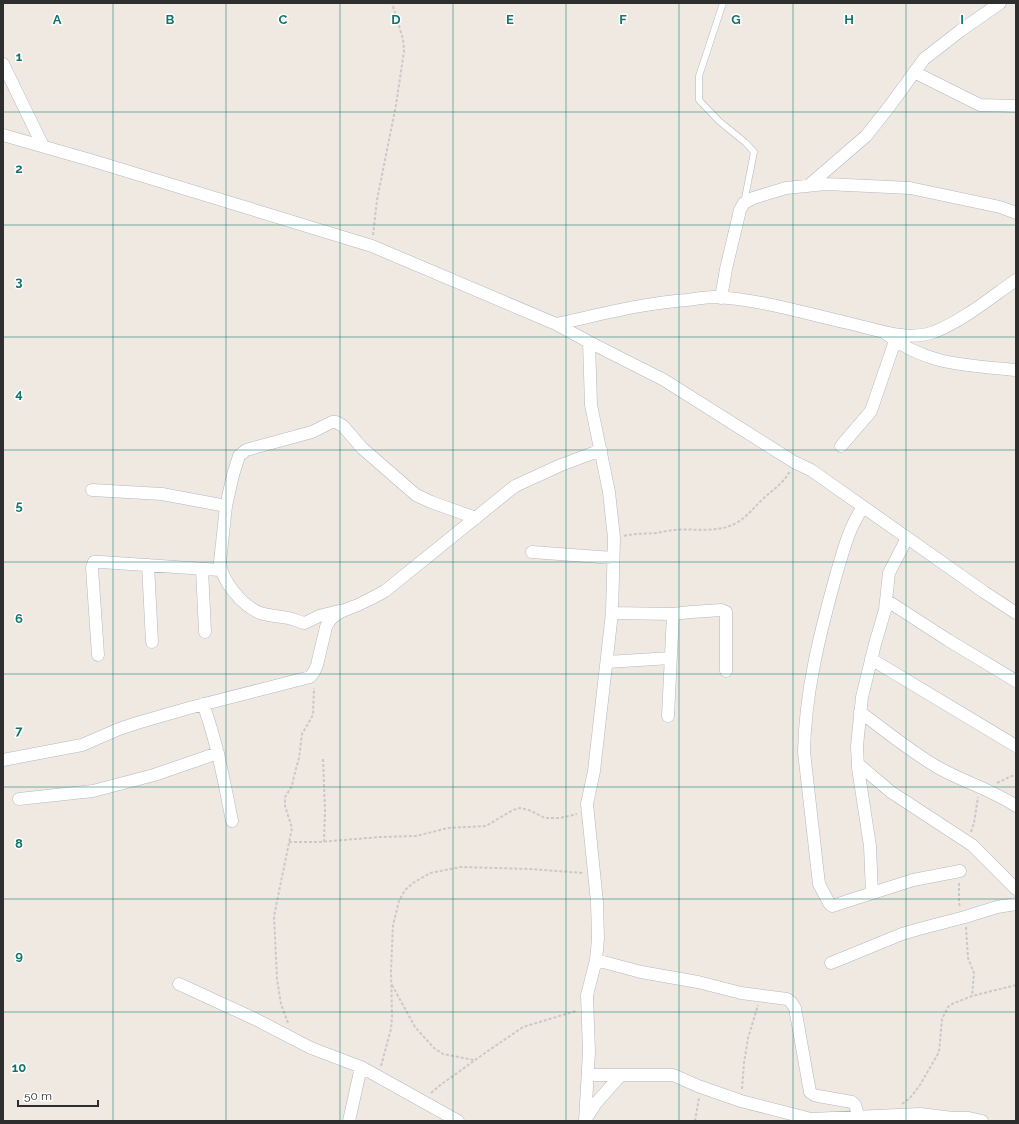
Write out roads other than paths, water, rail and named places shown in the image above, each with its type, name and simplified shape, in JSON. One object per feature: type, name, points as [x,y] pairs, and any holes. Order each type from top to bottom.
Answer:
[{"type":"street","points":[[808,186],[866,136],[924,58],[1000,3]]},
{"type":"street","points":[[3,64],[43,146]]},
{"type":"street","points":[[914,72],[980,105],[1016,106]]},
{"type":"street","points":[[3,135],[372,246],[556,324],[664,380],[794,462],[811,470],[1016,613]]},
{"type":"street","points":[[722,298],[726,269],[740,210],[744,203],[753,198],[786,188],[826,184],[910,188],[1000,207],[1016,213]]},
{"type":"street","points":[[556,324],[640,306],[713,297],[735,299],[858,325],[885,333],[912,336],[934,332],[948,325],[988,301],[1016,280]]},
{"type":"street","points":[[885,333],[911,350],[952,364],[1016,370]]},
{"type":"street","points":[[841,446],[871,411],[895,340]]},
{"type":"street","points":[[586,1119],[590,1052],[587,995],[596,960],[598,939],[594,874],[587,812],[588,797],[594,771],[612,613],[614,538],[610,492],[591,405],[589,342]]},
{"type":"street","points":[[342,611],[319,616],[305,623],[290,618],[262,613],[254,609],[240,598],[224,578],[220,570],[220,562],[226,506],[236,460],[246,450],[312,432],[332,422],[336,422],[343,426],[362,448],[416,495],[476,518]]},
{"type":"street","points":[[3,760],[82,745],[119,728],[203,704],[306,678],[314,672],[329,621],[333,616],[363,603],[385,591],[515,486],[561,465],[601,450]]},
{"type":"street","points":[[92,490],[162,494],[226,506]]},
{"type":"street","points":[[862,507],[855,518],[840,562],[826,613],[811,680],[804,737],[804,752],[820,886],[832,906],[913,880],[960,871]]},
{"type":"street","points":[[872,893],[870,846],[858,764],[857,746],[860,712],[871,659],[885,610],[889,573],[907,538]]},
{"type":"street","points":[[532,552],[613,558]]},
{"type":"street","points":[[98,656],[92,568],[94,562],[220,570]]},
{"type":"street","points":[[148,565],[152,642]]},
{"type":"street","points":[[202,568],[205,632]]},
{"type":"street","points":[[886,600],[1016,681]]},
{"type":"street","points":[[612,613],[673,614],[722,610],[726,612],[726,671]]},
{"type":"street","points":[[668,716],[673,614]]},
{"type":"street","points":[[607,662],[671,658]]},
{"type":"street","points":[[871,659],[1016,746]]},
{"type":"street","points":[[203,704],[212,729],[218,753],[232,821]]},
{"type":"street","points":[[860,712],[926,760],[1016,806]]},
{"type":"street","points":[[19,799],[93,791],[154,775],[218,753]]},
{"type":"street","points":[[858,764],[891,792],[968,842],[1016,889]]},
{"type":"street","points":[[831,963],[902,934],[997,907],[1016,904]]},
{"type":"street","points":[[596,960],[641,972],[698,982],[724,990],[760,997],[786,999],[791,1002],[795,1008],[810,1092],[818,1096],[852,1102],[855,1105],[858,1118]]},
{"type":"street","points":[[179,984],[234,1008],[311,1048],[361,1067],[458,1121]]},
{"type":"street","points":[[349,1121],[361,1067]]},
{"type":"street","points":[[588,1075],[673,1075],[741,1102],[811,1119],[920,1114],[980,1121]]},
{"type":"street","points":[[586,1119],[596,1103],[621,1075]]},
{"type":"lane","points":[[723,3],[699,76],[699,100],[719,121],[746,143],[754,152],[744,203]]}]
